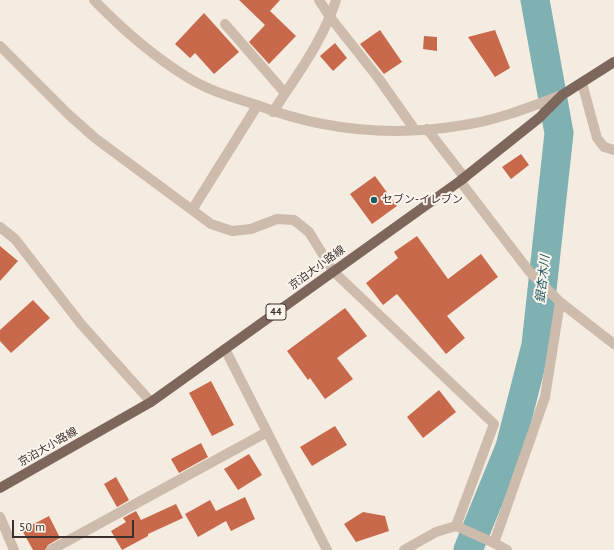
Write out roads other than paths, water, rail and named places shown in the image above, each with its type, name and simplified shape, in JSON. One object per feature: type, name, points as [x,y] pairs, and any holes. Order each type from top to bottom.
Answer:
[{"type":"main road","name":"京泊大小路線","points":[[0,488],[151,402],[462,179],[539,118],[567,92],[614,62]]},
{"type":"street","points":[[94,0],[146,48],[187,77],[221,94],[273,112],[320,124],[348,129],[375,131],[415,130],[465,125],[500,117],[567,92]]},
{"type":"street","points":[[319,0],[330,17],[379,79],[415,130]]},
{"type":"street","points":[[273,112],[310,55],[330,17],[336,0]]},
{"type":"street","points":[[225,24],[285,93]]},
{"type":"street","points":[[0,46],[68,114],[95,138],[211,224],[232,231],[251,229],[277,219],[294,220],[309,232],[333,271],[494,424],[456,526]]},
{"type":"street","points":[[582,83],[597,138],[604,146],[614,150]]},
{"type":"street","points":[[192,210],[257,106]]},
{"type":"street","points":[[427,129],[528,271],[558,300],[614,344]]},
{"type":"street","points":[[0,227],[15,239],[81,324],[151,402]]},
{"type":"street","points":[[494,543],[545,397],[558,300]]},
{"type":"street","points":[[225,349],[327,550]]},
{"type":"street","points":[[50,550],[267,432]]},
{"type":"street","points":[[0,516],[14,550]]},
{"type":"street","points":[[404,550],[436,532],[456,526],[507,550]]},
{"type":"waterway","name":"銀杏木川","points":[[468,550],[510,447],[536,345],[559,133],[535,0]]},
{"type":"place","name":"セブン-イレブン","points":[[374,200]]}]
